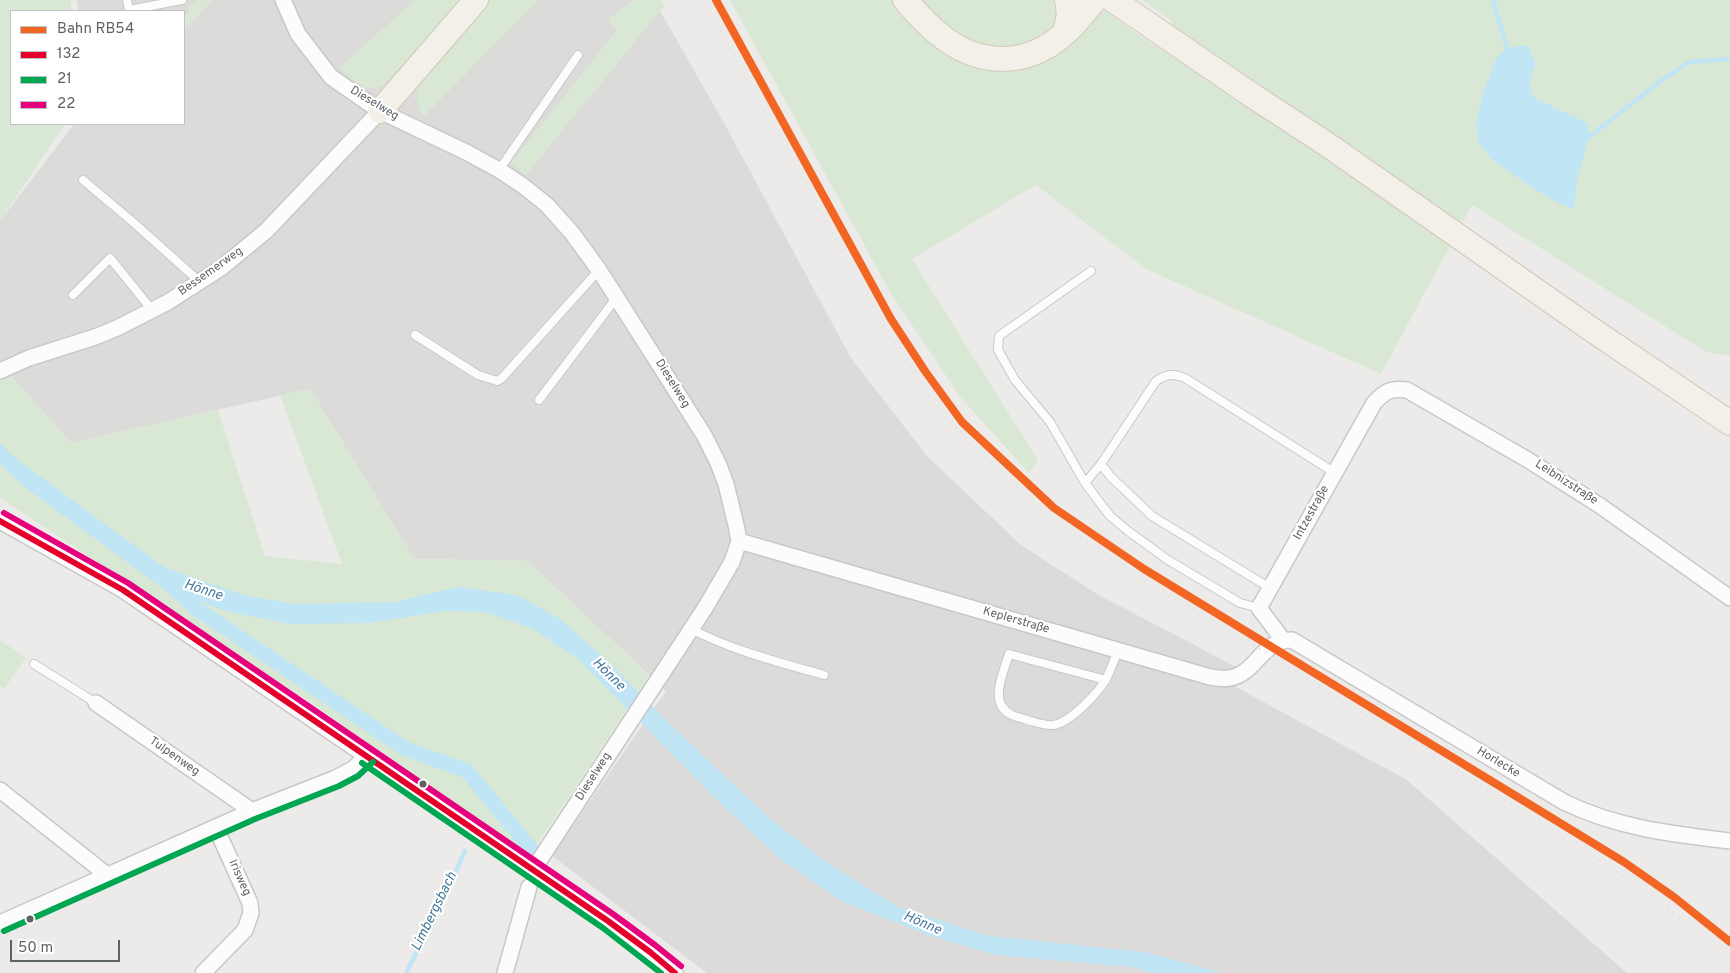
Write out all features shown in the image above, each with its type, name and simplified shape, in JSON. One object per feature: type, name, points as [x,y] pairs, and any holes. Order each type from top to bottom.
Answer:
[{"type":"main road","points":[[380,110],[476,0]]},
{"type":"main road","points":[[905,0],[926,22],[958,48],[992,59],[1011,60],[1041,51],[1065,33],[1095,0]]},
{"type":"main road","points":[[1065,33],[1068,14],[1067,0]]},
{"type":"main road","points":[[1113,0],[1325,143],[1588,327],[1730,422]]},
{"type":"street","name":"Dieselweg","points":[[283,0],[298,34],[331,77],[380,110],[499,170],[547,205],[572,233],[617,297],[704,435],[718,463],[728,492],[739,541],[732,562],[718,588],[533,870]]},
{"type":"street","name":"Bessemerweg","points":[[0,371],[29,358],[95,337],[152,310],[200,282],[266,231],[380,110]]},
{"type":"street","name":"Intzestraße","points":[[1259,608],[1374,403],[1382,394],[1391,390]]},
{"type":"street","name":"Leibnizstraße","points":[[1391,390],[1408,390],[1528,460],[1599,505],[1730,598]]},
{"type":"street","points":[[0,520],[123,590],[533,870],[650,952],[675,973]]},
{"type":"street","name":"Keplerstraße","points":[[739,541],[1210,677],[1231,678],[1246,670],[1271,646],[1283,640]]},
{"type":"street","points":[[1259,608],[1283,640]]},
{"type":"street","name":"Horlecke","points":[[1283,640],[1292,640],[1585,813],[1618,824],[1730,841]]},
{"type":"street","name":"Tulpenweg","points":[[96,704],[252,811]]},
{"type":"street","points":[[0,923],[252,811],[336,778],[352,769],[367,756]]},
{"type":"street","points":[[0,790],[107,875]]},
{"type":"street","name":"Irisweg","points":[[203,973],[245,930],[251,913],[250,903],[216,828]]},
{"type":"street","points":[[505,973],[529,888]]},
{"type":"lane","points":[[128,0],[129,10],[182,0]]},
{"type":"lane","points":[[499,170],[578,55]]},
{"type":"lane","points":[[82,180],[200,282]]},
{"type":"lane","points":[[73,295],[110,258],[152,310]]},
{"type":"lane","points":[[415,335],[478,375],[497,381],[502,378],[599,270]]},
{"type":"lane","points":[[1092,271],[999,336],[998,350],[1014,380],[1050,422],[1086,483],[1110,516],[1168,560],[1240,604],[1259,608]]},
{"type":"lane","points":[[539,400],[617,297]]},
{"type":"lane","points":[[1086,483],[1101,464],[1156,381],[1174,373],[1185,378],[1334,473]]},
{"type":"lane","points":[[1101,464],[1110,476],[1152,516],[1270,588]]},
{"type":"lane","points":[[691,629],[716,642],[748,654],[824,675]]},
{"type":"lane","points":[[1106,680],[1009,654],[998,688],[999,700],[1003,709],[1011,715],[1044,725],[1054,725],[1063,722],[1098,691],[1106,680],[1118,650]]},
{"type":"lane","points":[[34,664],[96,704]]},
{"type":"shaded area","points":[[77,0],[654,0],[724,123],[851,358],[928,457],[1021,545],[1097,594],[1240,669],[1236,687],[1407,780],[1627,973],[707,973],[552,856],[666,691],[527,561],[414,559],[310,389],[71,443],[0,364],[0,221],[73,125],[185,125],[185,10],[79,10]]},
{"type":"green space","points":[[0,0],[70,0],[72,10],[10,10],[10,125],[64,125],[0,221]]},
{"type":"green space","points":[[198,0],[213,0],[185,29],[185,16],[190,13],[188,6]]},
{"type":"green space","points":[[415,0],[462,0],[382,87],[366,88],[348,76],[340,67]]},
{"type":"green space","points":[[491,0],[539,0],[424,116],[417,103],[418,88]]},
{"type":"green space","points":[[633,0],[661,0],[664,6],[526,175],[511,163],[617,30],[608,20]]},
{"type":"green space","points":[[730,0],[1091,0],[1153,45],[1173,22],[1142,0],[1730,0],[1730,356],[1706,352],[1472,205],[1381,374],[1146,269],[1036,185],[912,259],[1038,460],[1029,473],[961,398],[890,292]]},
{"type":"green space","points":[[0,364],[71,443],[218,410],[265,556],[342,564],[280,395],[310,389],[414,559],[527,561],[649,676],[538,843],[522,852],[317,707],[0,498]]},
{"type":"green space","points":[[0,640],[26,658],[4,689],[0,686]]},
{"type":"water","points":[[1527,45],[1536,64],[1529,82],[1533,97],[1587,123],[1589,137],[1577,179],[1574,209],[1560,204],[1530,186],[1490,158],[1478,141],[1476,124],[1482,96],[1496,59],[1507,48]]},
{"type":"water","name":"Hönne","points":[[0,443],[15,458],[164,567],[243,595],[295,604],[394,602],[459,587],[517,595],[559,618],[611,664],[669,723],[767,816],[826,862],[898,907],[989,936],[1145,952],[1223,973],[1152,973],[1132,967],[995,955],[928,935],[841,901],[779,858],[721,804],[578,659],[531,628],[485,612],[445,611],[369,623],[289,624],[229,612],[162,588],[26,488],[0,464]]},
{"type":"waterway","points":[[1493,0],[1507,48]]},
{"type":"waterway","points":[[1589,137],[1658,83],[1689,62],[1730,59]]},
{"type":"waterway","name":"Hönne","points":[[167,582],[197,609],[404,748],[467,771],[532,850]]},
{"type":"waterway","name":"Limbergsbach","points":[[406,973],[441,905],[465,851]]},
{"type":"railway","points":[[703,0],[884,325],[917,377],[953,426],[1049,517],[1139,577],[1265,652],[1347,705],[1400,735],[1469,766]]},
{"type":"railway","points":[[1433,756],[1588,852],[1698,931]]},
{"type":"rail line","name":"RB54","points":[[716,0],[891,319],[925,371],[962,422],[1054,508],[1144,569],[1624,862],[1674,897],[1730,942]]},
{"type":"transit line","name":"22","points":[[4,513],[128,583],[613,914],[681,966]]},
{"type":"transit line","name":"132","points":[[0,521],[123,590],[608,921],[675,973]]},
{"type":"transit line","name":"21","points":[[4,931],[255,819],[339,786],[358,776],[373,762]]},
{"type":"transit line","name":"21","points":[[362,763],[603,928],[661,973]]}]
